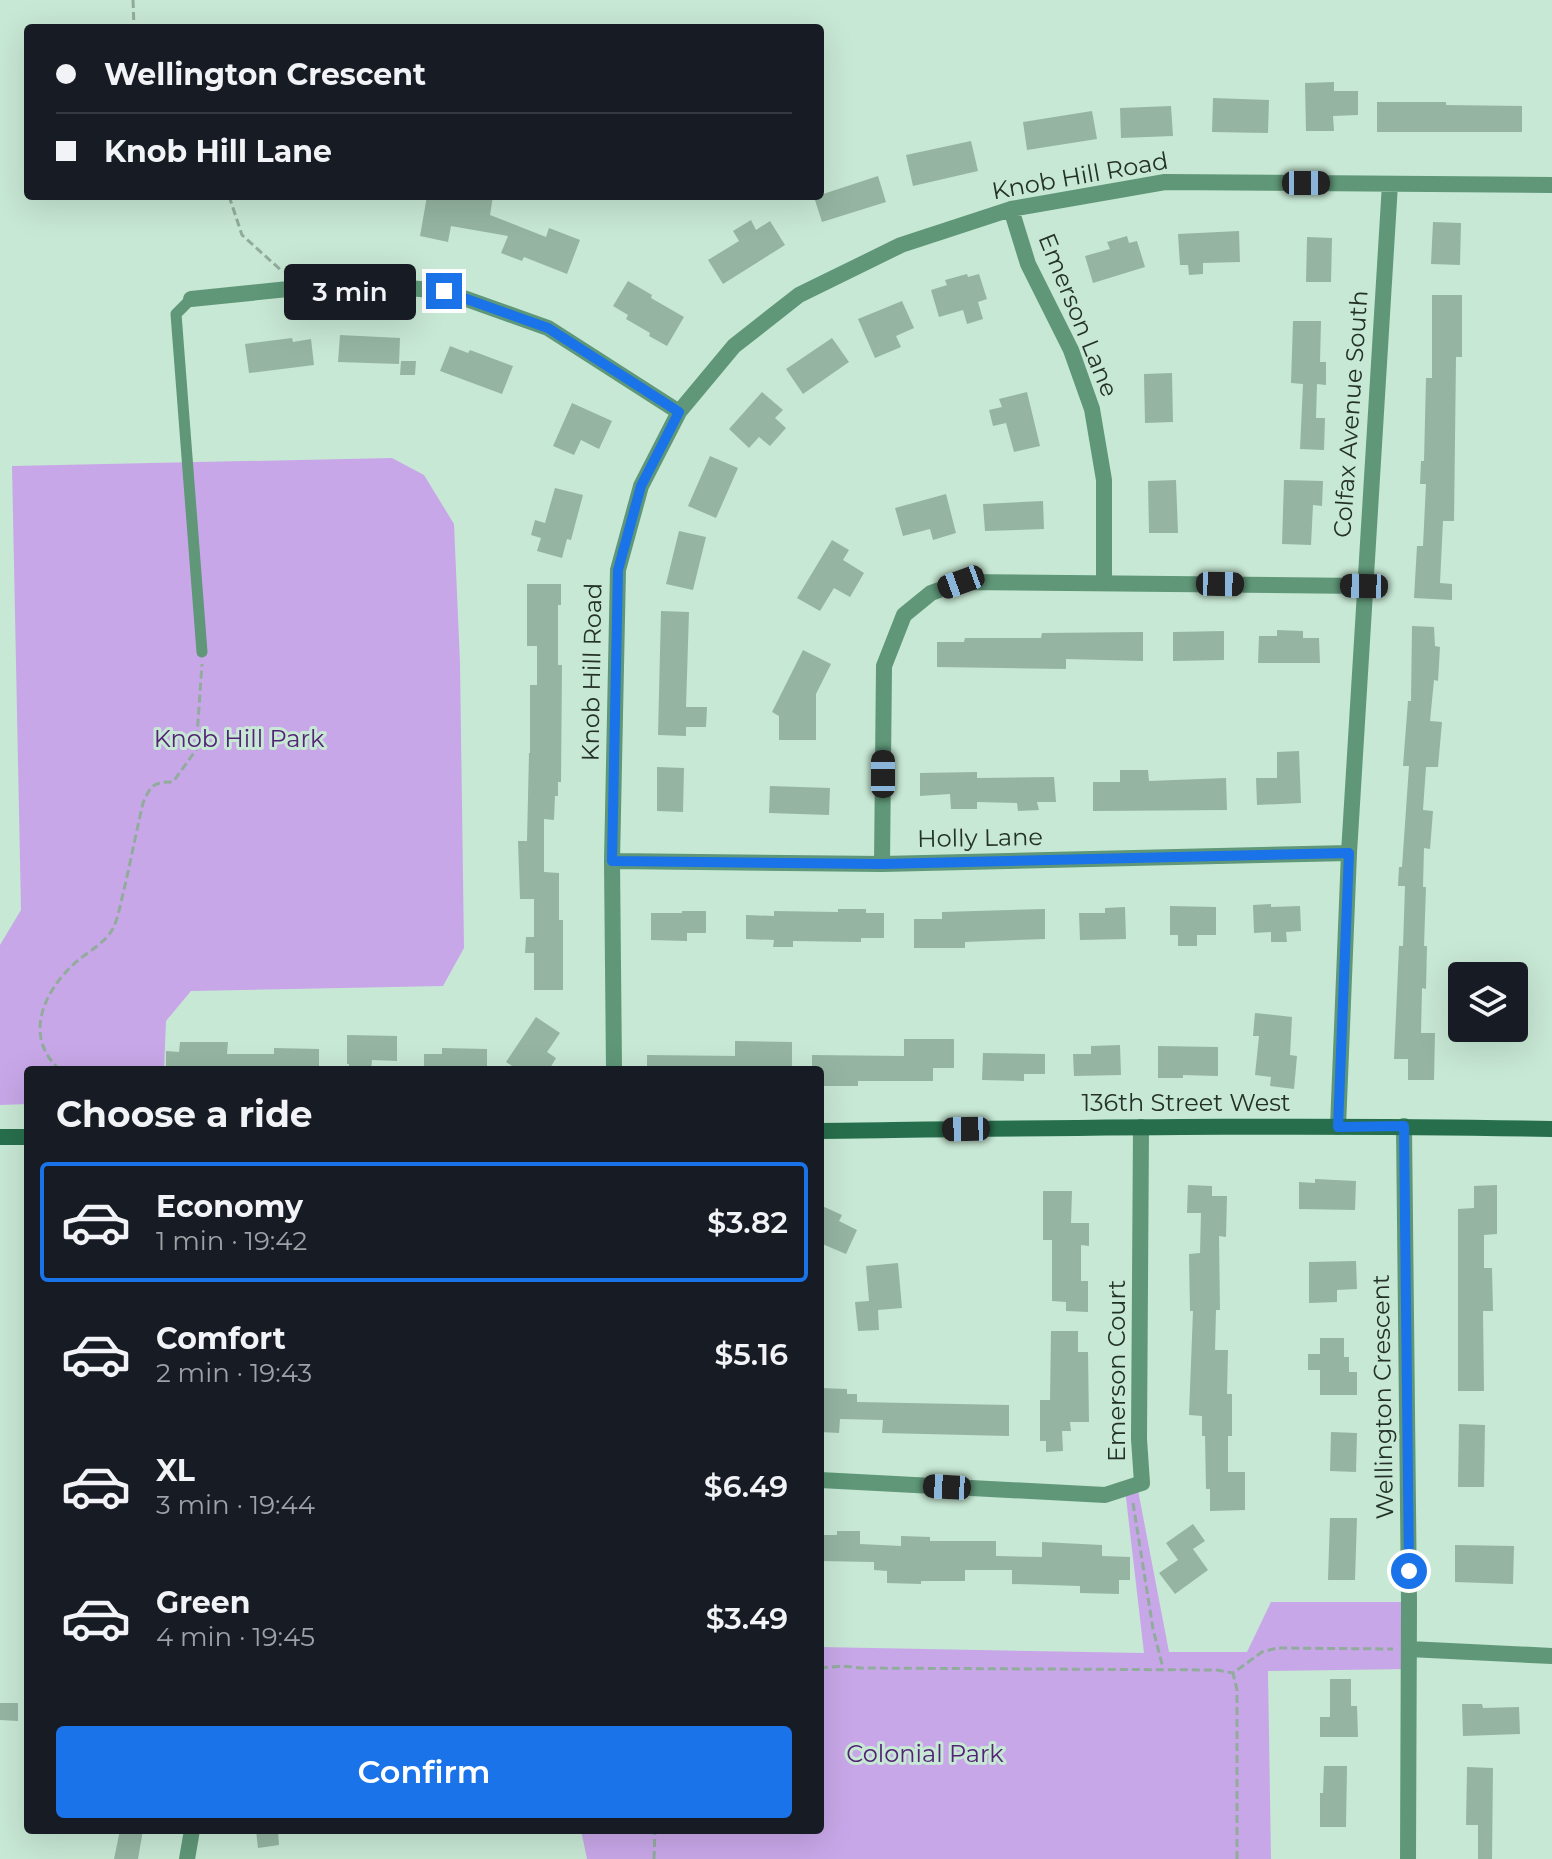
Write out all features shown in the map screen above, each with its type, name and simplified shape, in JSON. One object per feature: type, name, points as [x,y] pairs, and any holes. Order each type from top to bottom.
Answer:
[{"type":"street","name":"Knob Hill Road","points":[[614,1066],[612,861],[618,570],[641,486],[679,412],[734,346],[799,295],[901,245],[1011,209],[1165,182],[1552,185]]},
{"type":"street","name":"Colfax Avenue South","points":[[1338,1127],[1349,853],[1390,184]]},
{"type":"street","name":"Emerson Lane","points":[[1011,209],[1028,264],[1071,350],[1092,409],[1104,480],[1104,582]]},
{"type":"street","points":[[191,299],[347,283],[444,291],[548,328],[679,412]]},
{"type":"street","points":[[882,864],[884,666],[904,615],[931,593],[961,582],[1364,586]]},
{"type":"street","name":"Holly Lane","points":[[612,861],[882,864],[1349,853]]},
{"type":"street","name":"136th Street West","points":[[824,1131],[1404,1126],[1552,1129]]},
{"type":"street","name":"Wellington Crescent","points":[[1404,1126],[1408,1859]]},
{"type":"street","name":"Emerson Court","points":[[824,1480],[1105,1495],[1142,1483],[1139,1439],[1141,1127]]},
{"type":"street","points":[[0,1137],[24,1137]]},
{"type":"street","points":[[1409,1649],[1552,1656]]},
{"type":"street","points":[[187,1859],[191,1834]]},
{"type":"lane","points":[[191,299],[176,314],[202,652]]},
{"type":"path","points":[[133,0],[134,24]]},
{"type":"path","points":[[230,200],[242,235],[301,288]]},
{"type":"path","points":[[56,1066],[40,1039],[43,1006],[52,989],[74,964],[98,946],[112,930],[149,788],[159,782],[173,782],[196,750],[202,652]]},
{"type":"path","points":[[1130,1487],[1153,1629],[1164,1670]]},
{"type":"path","points":[[824,1668],[1217,1670],[1233,1673],[1262,1652],[1277,1648],[1409,1649]]},
{"type":"path","points":[[1233,1673],[1237,1690],[1237,1859]]},
{"type":"path","points":[[654,1859],[655,1834]]},
{"type":"green space","name":"Knob Hill Park","points":[[392,458],[424,475],[454,524],[460,663],[464,948],[443,986],[191,991],[166,1021],[164,1066],[24,1066],[24,1104],[0,1105],[0,945],[21,910],[12,466]]},
{"type":"green space","name":"Colonial Park","points":[[1137,1485],[1169,1652],[1247,1652],[1271,1602],[1409,1602],[1409,1669],[1268,1671],[1271,1859],[587,1859],[582,1834],[824,1834],[824,1647],[1144,1653],[1125,1489]]},
{"type":"building","points":[[1334,82],[1334,91],[1358,91],[1358,115],[1333,116],[1334,131],[1306,131],[1305,83]]},
{"type":"building","points":[[1213,98],[1269,100],[1268,133],[1212,132]]},
{"type":"building","points":[[1377,102],[1522,106],[1522,132],[1377,132]]},
{"type":"building","points":[[1171,106],[1173,136],[1121,138],[1120,108]]},
{"type":"building","points":[[1092,111],[1097,139],[1027,150],[1023,122]]},
{"type":"building","points":[[971,141],[978,171],[913,186],[906,155]]},
{"type":"building","points":[[878,176],[886,202],[822,222],[815,200],[824,200],[824,194]]},
{"type":"building","points":[[426,200],[492,200],[490,215],[546,237],[549,228],[580,240],[567,274],[524,257],[522,261],[501,253],[508,236],[451,226],[448,242],[420,236]]},
{"type":"building","points":[[751,220],[756,230],[770,221],[785,245],[723,284],[708,260],[739,241],[733,231]]},
{"type":"building","points":[[1433,222],[1461,223],[1460,265],[1431,264]]},
{"type":"building","points":[[1239,231],[1240,262],[1203,263],[1203,274],[1189,275],[1188,265],[1180,265],[1178,234]]},
{"type":"building","points":[[1127,236],[1129,243],[1137,241],[1145,267],[1093,283],[1085,256],[1110,249],[1107,242]]},
{"type":"building","points":[[1307,237],[1332,238],[1331,282],[1306,282]]},
{"type":"building","points":[[967,274],[968,277],[979,274],[987,299],[978,302],[983,319],[967,324],[963,310],[939,317],[931,290],[947,285],[945,280]]},
{"type":"building","points":[[628,281],[684,317],[667,346],[626,319],[628,315],[613,306]]},
{"type":"building","points":[[1432,295],[1462,295],[1462,357],[1456,357],[1454,521],[1443,521],[1440,583],[1452,584],[1452,600],[1414,598],[1417,546],[1423,546],[1426,484],[1420,484],[1421,461],[1424,461],[1426,378],[1432,378]]},
{"type":"building","points":[[902,301],[914,328],[896,336],[901,347],[875,358],[858,319]]},
{"type":"building","points":[[1293,321],[1321,321],[1320,362],[1326,362],[1326,385],[1317,384],[1316,418],[1325,418],[1324,450],[1300,449],[1303,384],[1291,383]]},
{"type":"building","points":[[340,335],[400,338],[399,364],[338,362]]},
{"type":"building","points":[[292,338],[293,342],[311,339],[314,365],[249,373],[245,344]]},
{"type":"building","points":[[832,338],[849,362],[803,394],[786,369]]},
{"type":"building","points":[[450,346],[513,366],[502,394],[440,371]]},
{"type":"building","points":[[401,361],[416,361],[415,375],[400,375]]},
{"type":"building","points":[[1172,373],[1173,422],[1145,423],[1144,374]]},
{"type":"building","points":[[762,392],[783,410],[775,418],[786,428],[770,446],[759,437],[749,448],[729,429]]},
{"type":"building","points":[[1027,392],[1040,446],[1014,452],[1006,423],[993,426],[989,410],[1002,407],[999,399]]},
{"type":"building","points":[[572,403],[612,421],[599,449],[581,440],[574,455],[553,446]]},
{"type":"building","points":[[710,456],[738,468],[716,518],[688,506]]},
{"type":"building","points":[[1176,480],[1178,533],[1149,533],[1148,481]]},
{"type":"building","points":[[1284,480],[1323,481],[1322,506],[1313,505],[1311,545],[1282,544]]},
{"type":"building","points":[[555,488],[583,495],[571,540],[567,539],[562,558],[537,551],[541,538],[531,535],[535,520],[545,523]]},
{"type":"building","points":[[946,494],[956,533],[933,540],[930,529],[903,536],[895,508]]},
{"type":"building","points":[[1043,501],[1044,529],[985,531],[983,504]]},
{"type":"building","points":[[679,531],[706,537],[693,590],[666,584]]},
{"type":"building","points":[[832,540],[849,550],[843,560],[864,573],[850,597],[834,588],[820,611],[797,598]]},
{"type":"building","points":[[527,584],[561,584],[558,665],[562,665],[561,782],[558,782],[558,796],[555,796],[554,820],[544,819],[544,872],[559,873],[563,990],[534,990],[534,953],[525,953],[526,937],[534,937],[534,899],[520,899],[518,841],[527,841],[530,685],[537,685],[537,646],[527,646]]},
{"type":"building","points":[[661,611],[689,612],[686,707],[707,707],[706,727],[686,727],[686,736],[658,735]]},
{"type":"building","points":[[1412,626],[1434,627],[1435,646],[1440,647],[1438,681],[1434,680],[1430,721],[1442,722],[1438,767],[1426,767],[1423,810],[1433,811],[1430,849],[1424,848],[1424,946],[1427,946],[1421,1033],[1435,1033],[1434,1080],[1408,1080],[1408,1059],[1394,1059],[1399,946],[1403,946],[1405,886],[1398,886],[1409,766],[1403,766],[1408,701],[1411,701]]},
{"type":"building","points":[[1277,630],[1303,631],[1303,638],[1319,638],[1320,663],[1258,663],[1259,636],[1277,636]]},
{"type":"building","points":[[1224,631],[1224,660],[1173,661],[1173,632]]},
{"type":"building","points":[[1143,632],[1143,661],[1066,659],[1066,669],[937,667],[937,642],[964,642],[965,638],[1041,638],[1042,633]]},
{"type":"building","points":[[803,650],[831,664],[816,694],[816,740],[779,740],[779,716],[772,712]]},
{"type":"building","points":[[1299,751],[1301,803],[1257,805],[1256,778],[1277,778],[1277,752]]},
{"type":"building","points":[[657,767],[684,768],[683,812],[657,811]]},
{"type":"building","points":[[1120,770],[1148,770],[1149,781],[1226,778],[1227,810],[1093,811],[1093,782],[1120,782]]},
{"type":"building","points":[[977,772],[977,778],[1054,777],[1056,802],[1037,802],[1039,810],[1018,811],[1017,803],[977,802],[977,809],[951,809],[950,794],[920,796],[920,773]]},
{"type":"building","points":[[770,786],[830,788],[829,815],[769,813]]},
{"type":"building","points":[[1271,904],[1271,907],[1300,906],[1301,931],[1286,932],[1287,942],[1271,942],[1271,932],[1254,933],[1253,905]]},
{"type":"building","points":[[1170,906],[1216,907],[1216,935],[1197,935],[1197,946],[1178,946],[1178,935],[1170,935]]},
{"type":"building","points":[[1125,907],[1126,939],[1080,940],[1079,913],[1105,913],[1105,908]]},
{"type":"building","points":[[838,909],[866,909],[866,913],[884,913],[884,938],[861,938],[861,942],[793,941],[793,947],[773,947],[774,940],[746,939],[746,915],[774,916],[774,911],[838,912]]},
{"type":"building","points":[[1045,909],[1045,939],[965,942],[965,948],[914,948],[914,919],[942,919],[942,912]]},
{"type":"building","points":[[706,911],[706,933],[687,933],[687,941],[651,940],[651,913]]},
{"type":"building","points":[[1255,1013],[1292,1017],[1290,1055],[1297,1056],[1294,1089],[1270,1086],[1271,1077],[1255,1075],[1259,1036],[1253,1036]]},
{"type":"building","points":[[536,1017],[560,1033],[547,1052],[556,1058],[551,1066],[512,1066],[506,1062]]},
{"type":"building","points":[[347,1035],[397,1036],[397,1061],[372,1060],[371,1066],[347,1064]]},
{"type":"building","points":[[904,1039],[954,1039],[954,1068],[933,1068],[933,1081],[858,1081],[858,1086],[824,1086],[824,1066],[812,1066],[812,1055],[904,1056]]},
{"type":"building","points":[[735,1041],[792,1042],[792,1066],[647,1066],[647,1055],[735,1056]]},
{"type":"building","points":[[180,1042],[228,1042],[227,1054],[274,1054],[274,1048],[319,1049],[319,1066],[166,1066],[166,1051],[179,1052]]},
{"type":"building","points":[[1120,1045],[1121,1075],[1074,1076],[1073,1054],[1091,1054],[1091,1046]]},
{"type":"building","points":[[1158,1046],[1218,1047],[1218,1076],[1158,1078]]},
{"type":"building","points":[[442,1048],[487,1049],[487,1066],[424,1066],[424,1054],[442,1054]]},
{"type":"building","points":[[983,1053],[1045,1054],[1045,1074],[1024,1074],[1024,1081],[982,1080]]},
{"type":"building","points":[[1315,1179],[1356,1181],[1355,1210],[1299,1209],[1299,1182],[1315,1183]]},
{"type":"building","points":[[1188,1185],[1212,1186],[1212,1196],[1227,1196],[1226,1237],[1219,1236],[1220,1310],[1216,1310],[1215,1350],[1228,1350],[1227,1394],[1232,1394],[1232,1436],[1228,1436],[1228,1472],[1245,1472],[1245,1510],[1210,1511],[1202,1416],[1189,1415],[1193,1311],[1190,1311],[1189,1254],[1200,1253],[1201,1213],[1187,1213]]},
{"type":"building","points":[[1497,1185],[1497,1234],[1484,1235],[1484,1268],[1492,1268],[1493,1311],[1483,1311],[1484,1391],[1458,1391],[1458,1209],[1474,1208],[1474,1186]]},
{"type":"building","points":[[1043,1191],[1072,1191],[1071,1223],[1089,1223],[1089,1246],[1081,1245],[1081,1281],[1088,1281],[1088,1312],[1066,1311],[1066,1302],[1052,1301],[1052,1240],[1043,1240]]},
{"type":"building","points":[[824,1207],[842,1215],[839,1221],[857,1230],[846,1254],[824,1245]]},
{"type":"building","points":[[1356,1261],[1357,1289],[1337,1290],[1337,1302],[1309,1303],[1309,1262]]},
{"type":"building","points":[[898,1263],[902,1308],[878,1310],[879,1330],[858,1331],[855,1302],[869,1301],[866,1266]]},
{"type":"building","points":[[1051,1331],[1078,1331],[1078,1352],[1088,1352],[1089,1422],[1070,1422],[1071,1431],[1062,1431],[1063,1451],[1046,1452],[1046,1441],[1040,1441],[1040,1400],[1050,1400]]},
{"type":"building","points":[[1320,1338],[1344,1338],[1344,1357],[1349,1357],[1349,1372],[1357,1372],[1357,1395],[1320,1395],[1320,1370],[1308,1370],[1308,1354],[1320,1354]]},
{"type":"building","points":[[824,1388],[847,1389],[847,1394],[857,1394],[857,1402],[1009,1405],[1009,1436],[882,1433],[883,1420],[840,1419],[839,1433],[824,1432]]},
{"type":"building","points":[[1459,1424],[1485,1425],[1484,1487],[1458,1487]]},
{"type":"building","points":[[1331,1432],[1357,1433],[1356,1472],[1330,1471]]},
{"type":"building","points":[[1330,1518],[1357,1518],[1355,1580],[1328,1580]]},
{"type":"building","points":[[1193,1524],[1205,1541],[1193,1549],[1208,1570],[1175,1594],[1159,1573],[1178,1560],[1166,1543]]},
{"type":"building","points":[[837,1531],[860,1531],[860,1544],[901,1546],[901,1536],[930,1537],[930,1541],[996,1541],[996,1556],[1042,1557],[1042,1542],[1102,1545],[1102,1556],[1130,1557],[1130,1580],[1119,1580],[1119,1594],[1080,1593],[1080,1586],[1012,1584],[1012,1570],[965,1570],[965,1581],[887,1583],[887,1571],[874,1570],[874,1562],[824,1561],[824,1535],[837,1535]]},
{"type":"building","points":[[1455,1545],[1514,1546],[1513,1584],[1455,1582]]},
{"type":"building","points":[[1330,1679],[1351,1679],[1351,1706],[1357,1706],[1358,1737],[1320,1737],[1320,1717],[1330,1717]]},
{"type":"building","points":[[0,1703],[18,1703],[18,1721],[0,1720]]},
{"type":"building","points":[[1462,1704],[1482,1704],[1483,1708],[1519,1707],[1520,1734],[1463,1736]]},
{"type":"building","points":[[1324,1766],[1347,1766],[1346,1827],[1320,1827]]},
{"type":"building","points":[[1467,1767],[1493,1768],[1492,1859],[1478,1859],[1478,1825],[1466,1825]]},
{"type":"building","points":[[119,1834],[142,1834],[138,1859],[114,1859]]},
{"type":"building","points":[[256,1834],[278,1834],[279,1845],[258,1848]]},
{"type":"route","points":[[444,291],[548,328],[679,412],[641,486],[618,570],[612,861],[882,864],[1349,853],[1338,1127],[1404,1126],[1409,1571]]}]
